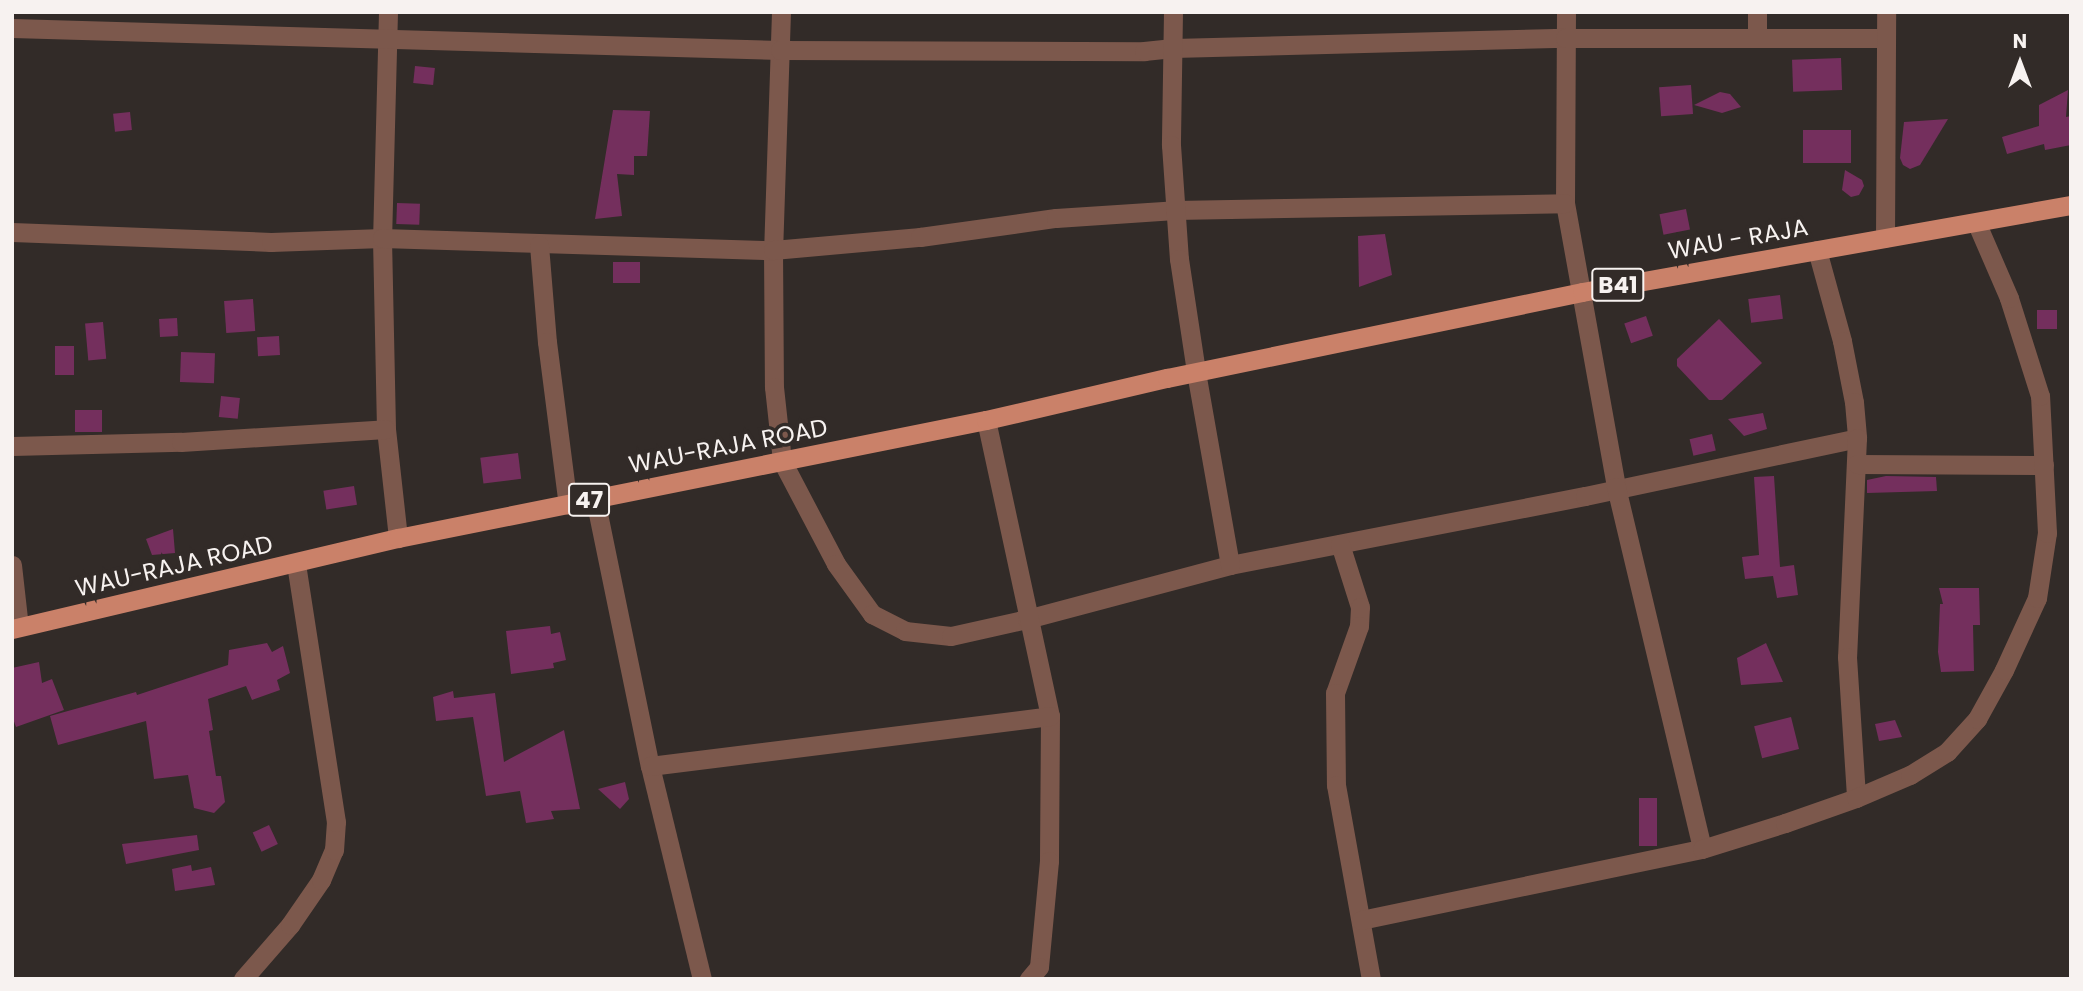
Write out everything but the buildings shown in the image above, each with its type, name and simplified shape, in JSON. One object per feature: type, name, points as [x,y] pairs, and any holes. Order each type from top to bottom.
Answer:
[{"type":"main road","name":"WAU - RAJA","points":[[1167,378],[1582,292],[1977,224],[2071,205]]},
{"type":"main road","name":"WAU-RAJA ROAD","points":[[16,628],[398,538],[986,420],[1167,378]]},
{"type":"street","points":[[388,12],[382,238],[386,429],[398,538]]},
{"type":"street","points":[[781,12],[773,250],[774,387],[782,461],[836,564],[872,614],[905,631],[951,636],[1027,619],[1230,565],[1585,496],[1616,487],[1857,438]]},
{"type":"street","points":[[1172,12],[1171,145],[1183,291],[1230,565]]},
{"type":"street","points":[[1566,12],[1565,202],[1616,487],[1702,849]]},
{"type":"street","points":[[1757,12],[1757,38]]},
{"type":"street","points":[[1885,238],[1886,12]]},
{"type":"street","points":[[12,28],[780,50],[1144,51],[1173,47],[1564,38],[1884,38]]},
{"type":"street","points":[[12,232],[271,242],[382,238],[539,245],[773,250],[920,237],[1055,218],[1175,210],[1565,202]]},
{"type":"street","points":[[1361,920],[1702,849],[1856,799],[1910,775],[1947,752],[1977,719],[2004,670],[2037,598],[2047,533],[2040,396],[2009,298],[1977,224]]},
{"type":"street","points":[[539,245],[547,342],[568,505]]},
{"type":"street","points":[[1816,250],[1842,341],[1854,402],[1857,438],[1847,657],[1856,799]]},
{"type":"street","points":[[986,420],[1050,716],[1049,861],[1039,967],[1029,979]]},
{"type":"street","points":[[12,446],[181,442],[386,429]]},
{"type":"street","points":[[1857,464],[2044,465]]},
{"type":"street","points":[[595,499],[650,766],[702,979]]},
{"type":"street","points":[[1340,544],[1360,607],[1359,626],[1335,693],[1336,785],[1371,979]]},
{"type":"street","points":[[243,979],[314,891],[334,850],[336,822],[296,563]]},
{"type":"street","points":[[12,565],[16,628]]},
{"type":"street","points":[[650,766],[1050,716]]}]
